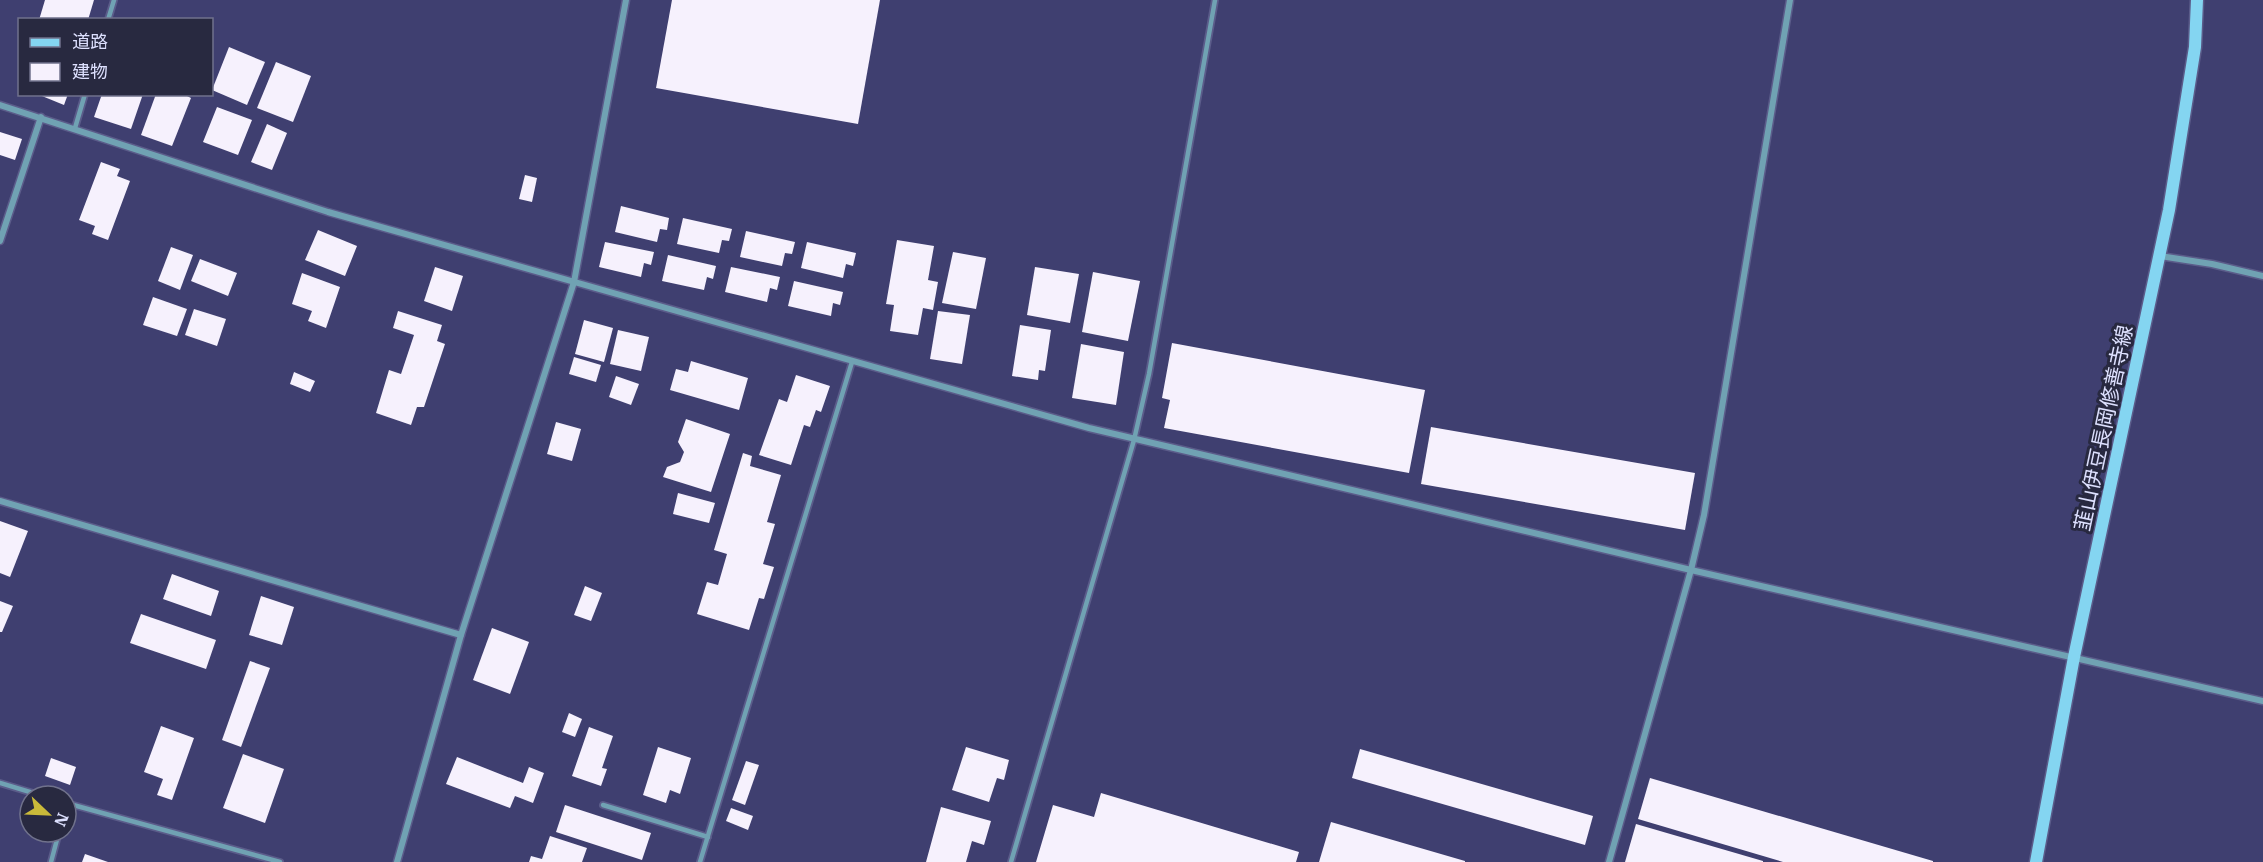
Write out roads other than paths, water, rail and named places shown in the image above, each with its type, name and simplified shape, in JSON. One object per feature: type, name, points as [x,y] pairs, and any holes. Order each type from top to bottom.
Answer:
[{"type":"main road","name":"韮山伊豆長岡修善寺線","points":[[2036,862],[2074,657],[2169,210],[2195,47],[2197,0]]},
{"type":"street","points":[[397,862],[461,635],[574,282],[626,0]]},
{"type":"street","points":[[1609,862],[1691,570],[1704,515],[1790,0]]},
{"type":"street","points":[[0,105],[328,212],[1134,440],[2263,701]]},
{"type":"street","points":[[0,241],[40,117]]},
{"type":"street","points":[[2160,256],[2212,264],[2263,276]]},
{"type":"street","points":[[0,501],[461,635]]},
{"type":"lane","points":[[109,18],[114,0]]},
{"type":"lane","points":[[1011,862],[1134,440],[1149,374],[1215,0]]},
{"type":"lane","points":[[75,128],[84,96]]},
{"type":"lane","points":[[700,862],[852,362]]},
{"type":"lane","points":[[0,783],[18,788]]},
{"type":"lane","points":[[603,805],[708,837]]},
{"type":"lane","points":[[78,808],[280,862]]},
{"type":"lane","points":[[51,862],[56,844]]}]
